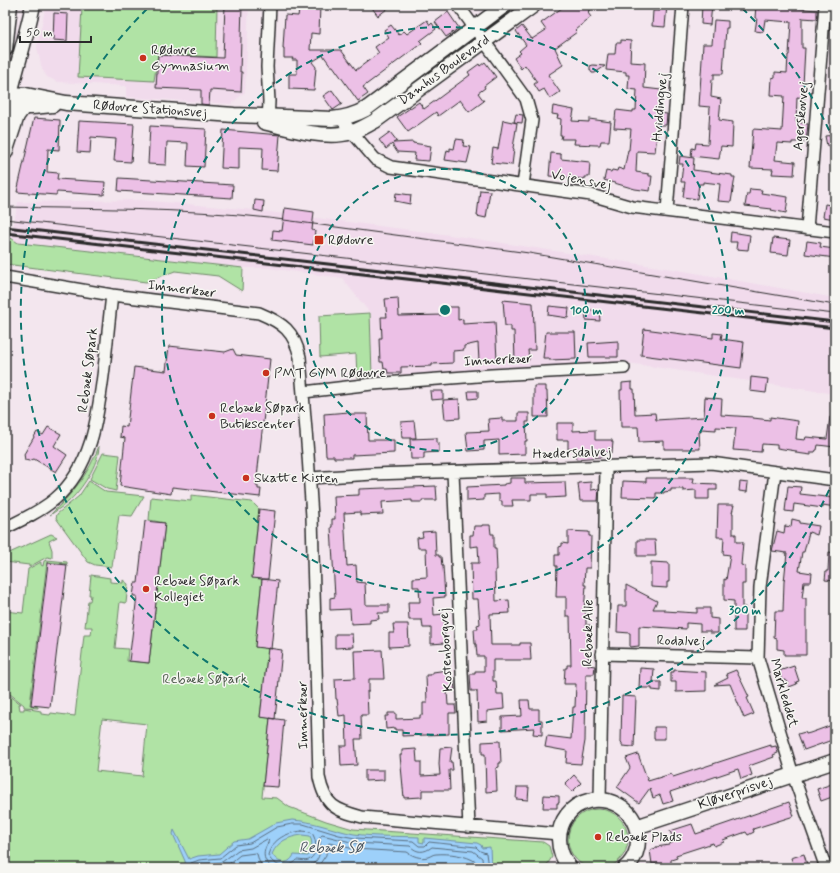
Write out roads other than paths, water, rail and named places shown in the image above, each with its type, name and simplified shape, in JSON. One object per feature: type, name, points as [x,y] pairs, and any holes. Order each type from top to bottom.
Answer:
[{"type":"street","points":[[5,15],[7,5]]},
{"type":"street","points":[[5,49],[10,5]]},
{"type":"street","points":[[5,153],[17,116],[23,108],[7,100],[25,43],[33,5]]},
{"type":"street","points":[[268,120],[269,101],[267,67],[270,5]]},
{"type":"street","points":[[458,5],[526,98],[532,120],[524,185]]},
{"type":"street","name":"Damhus Boulevard","points":[[340,118],[354,115],[366,109],[505,5]]},
{"type":"street","name":"Damhus Boulevard","points":[[352,132],[375,121],[534,5]]},
{"type":"street","name":"Hviddingvej","points":[[667,211],[683,5]]},
{"type":"street","name":"Agerskovvej","points":[[807,229],[825,5]]},
{"type":"street","name":"Rødovre Stationsvej","points":[[7,100],[234,115],[268,120],[340,118]]},
{"type":"street","name":"Rødovre Stationsvej","points":[[23,108],[66,103]]},
{"type":"street","name":"Vojensvej","points":[[340,118],[375,159],[384,164],[397,168],[592,195],[632,207],[835,232]]},
{"type":"street","name":"Rødovre Stationsvej","points":[[268,120],[300,131],[321,134],[352,132]]},
{"type":"street","name":"Immerkær","points":[[5,277],[112,295],[254,312],[282,324],[291,333],[297,343],[300,357],[310,478],[319,778],[322,791],[330,803],[343,812],[362,817],[559,834]]},
{"type":"street","name":"Rebæk Søpark","points":[[5,528],[43,508],[56,498],[78,471],[87,454],[94,436],[112,295]]},
{"type":"street","name":"Immerkær","points":[[304,392],[372,384],[490,375],[624,368]]},
{"type":"street","name":"Hædersdalvej","points":[[310,478],[712,463],[835,480]]},
{"type":"street","name":"Rebæk Alle","points":[[600,800],[606,467]]},
{"type":"street","name":"Kostenborgvej","points":[[453,472],[469,827]]},
{"type":"street","name":"Markleddet","points":[[775,472],[760,587],[758,658],[792,774],[826,868]]},
{"type":"street","name":"Rodalvej","points":[[602,654],[758,658]]},
{"type":"street","name":"Kløverprisvej","points":[[636,827],[835,761]]},
{"type":"street","points":[[570,868],[565,861],[559,844],[559,834],[562,823],[573,809],[588,801],[600,800],[612,802],[622,808],[631,816],[636,827],[638,837],[637,847],[629,867]]},
{"type":"water","name":"Rebæk Sø","points":[[292,820],[354,834],[419,837],[419,842],[424,843],[424,838],[477,843],[481,845],[482,848],[490,847],[491,868],[186,868],[185,861],[173,834],[174,830],[189,859],[198,856],[219,854],[234,841],[248,839],[276,823]],"holes":[[[302,835],[310,836],[312,846],[308,856],[294,855],[289,861],[280,862],[272,854],[277,846],[288,838]]]},
{"type":"tram line","points":[[5,207],[203,212],[269,218],[529,253],[835,305]]},
{"type":"tram line","points":[[5,219],[835,314]]},
{"type":"railway","points":[[5,227],[835,322]]},
{"type":"railway","points":[[5,233],[835,328]]},
{"type":"place","name":"Rødovre Gymnasium","points":[[143,58]]},
{"type":"place","name":"Rødovre","points":[[319,240]]},
{"type":"place","name":"PMT GYM Rødovre","points":[[266,373]]},
{"type":"place","name":"Rebæk Søpark Butikscenter","points":[[212,416]]},
{"type":"place","name":"Skatte Kisten","points":[[246,478]]},
{"type":"place","name":"Rebæk Søpark Kollegiet","points":[[146,589]]},
{"type":"place","name":"Rebæk Plads","points":[[598,837]]}]
